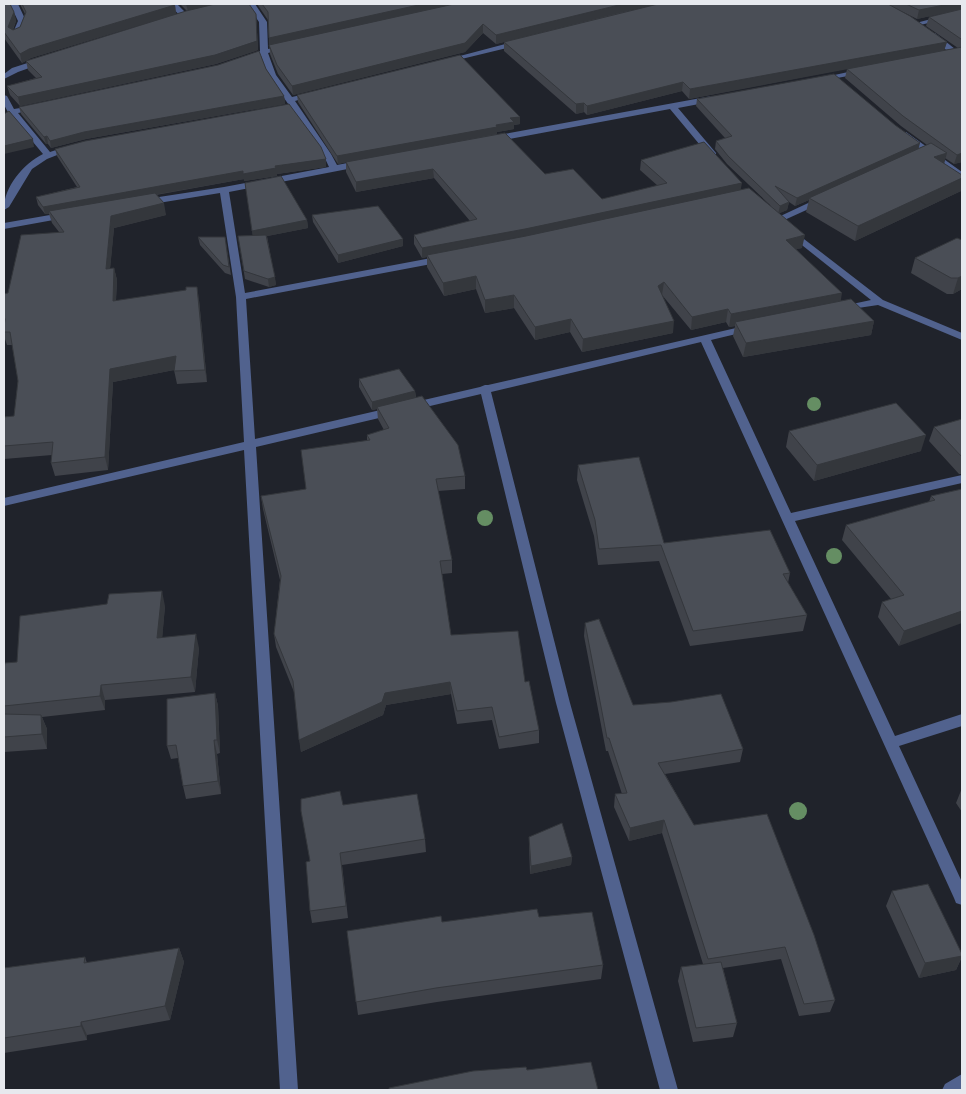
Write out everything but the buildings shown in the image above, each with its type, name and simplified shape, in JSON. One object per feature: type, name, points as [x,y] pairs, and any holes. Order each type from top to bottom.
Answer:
[{"type":"street","points":[[14,4],[22,21],[16,35]]},
{"type":"street","points":[[173,4],[182,17],[195,14]]},
{"type":"street","points":[[251,4],[263,22],[264,52],[272,75],[289,104],[327,154],[334,168]]},
{"type":"street","points":[[955,53],[914,22],[962,13]]},
{"type":"street","points":[[440,62],[527,40]]},
{"type":"street","points":[[239,62],[264,52],[292,45]]},
{"type":"street","points":[[4,77],[22,67],[54,56]]},
{"type":"street","points":[[806,82],[838,79],[872,69]]},
{"type":"street","points":[[289,104],[318,93]]},
{"type":"street","points":[[485,141],[720,97]]},
{"type":"street","points":[[4,98],[12,112],[47,154]]},
{"type":"street","points":[[12,112],[47,104]]},
{"type":"street","points":[[673,106],[717,160]]},
{"type":"street","points":[[897,129],[924,154],[962,176]]},
{"type":"street","points":[[4,207],[25,169],[47,154],[78,146]]},
{"type":"street","points":[[140,203],[224,190],[372,162]]},
{"type":"street","points":[[224,190],[241,298],[289,1090]]},
{"type":"street","points":[[831,196],[774,217],[879,302],[962,337]]},
{"type":"street","points":[[4,226],[75,214]]},
{"type":"street","points":[[241,298],[456,257]]},
{"type":"street","points":[[830,311],[879,302]]},
{"type":"street","points":[[4,502],[485,388],[762,325]]},
{"type":"street","points":[[704,337],[962,898]]},
{"type":"street","points":[[485,388],[563,703],[668,1090]]},
{"type":"street","points":[[788,518],[962,479]]},
{"type":"street","points":[[891,743],[962,720]]},
{"type":"street","points":[[950,1090],[962,1084]]}]
